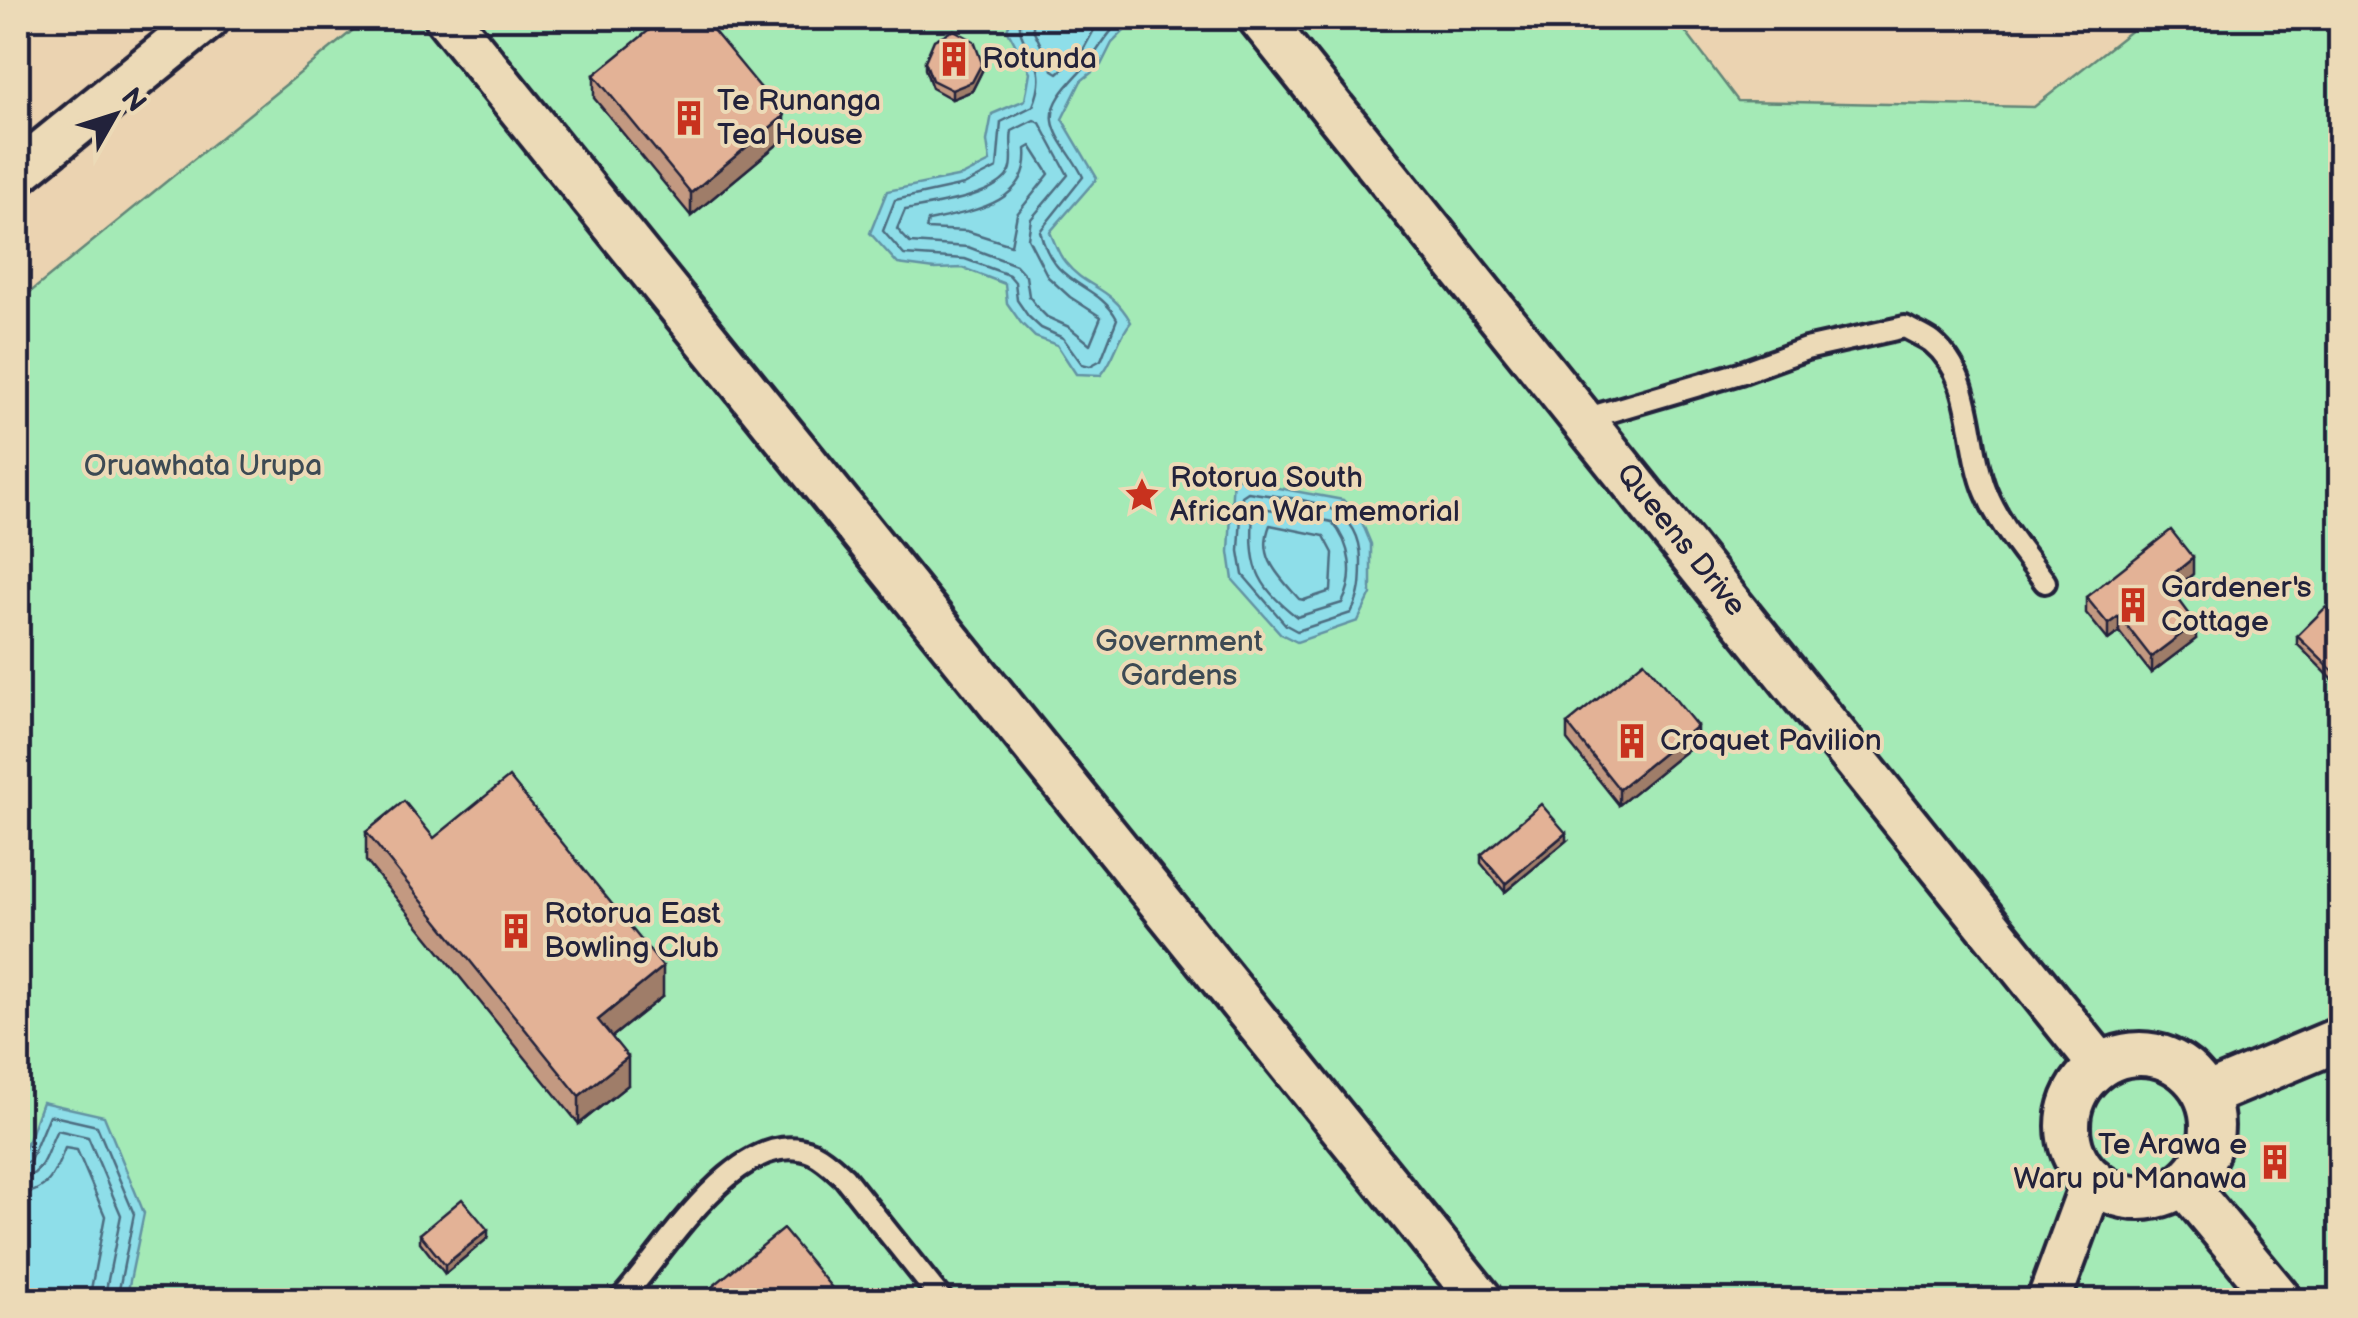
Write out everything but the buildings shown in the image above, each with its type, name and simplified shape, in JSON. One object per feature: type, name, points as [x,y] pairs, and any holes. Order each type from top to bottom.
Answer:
[{"type":"street","points":[[18,172],[208,18]]},
{"type":"street","points":[[447,18],[1482,1300]]},
{"type":"street","name":"Queens Drive","points":[[1260,18],[2100,1065]]},
{"type":"street","points":[[2206,1095],[2340,1040]]},
{"type":"street","points":[[2140,1053],[2179,1065],[2194,1078],[2206,1095],[2212,1133],[2208,1153],[2184,1184],[2162,1195],[2138,1198],[2114,1193],[2093,1180],[2078,1163],[2070,1142],[2073,1099],[2084,1080],[2100,1065],[2119,1056],[2140,1053]]},
{"type":"street","points":[[2049,1300],[2093,1180]]},
{"type":"street","points":[[2184,1184],[2280,1300]]},
{"type":"lane","points":[[1584,419],[1740,373],[1806,348],[1905,327],[1932,343],[1950,364],[1964,395],[1986,492],[2005,528],[2045,582]]},
{"type":"lane","points":[[620,1300],[716,1187],[757,1157],[790,1149],[809,1151],[844,1177],[942,1300]]},
{"type":"green space","name":"Government Gardens","points":[[368,18],[1675,18],[1738,101],[2034,107],[2147,18],[2340,18],[2340,1300],[18,1300],[18,302]]},
{"type":"water","points":[[1012,18],[1137,18],[1112,43],[1101,65],[1081,81],[1062,119],[1097,178],[1050,232],[1073,271],[1115,301],[1131,322],[1101,375],[1076,374],[1057,345],[1035,337],[1007,303],[1005,284],[963,268],[898,264],[870,233],[887,191],[962,176],[990,162],[987,141],[992,114],[1025,100],[1030,72],[1007,29]]},
{"type":"water","points":[[1233,475],[1246,482],[1343,500],[1361,520],[1371,544],[1371,594],[1358,621],[1297,642],[1281,634],[1233,580],[1229,552]]},
{"type":"water","points":[[42,1102],[104,1116],[144,1213],[126,1300],[18,1300],[18,1168]]},
{"type":"place","name":"Rotunda","points":[[954,59]]},
{"type":"place","name":"Te Runanga Tea House","points":[[689,118]]},
{"type":"place","name":"Rotorua South African War memorial","points":[[1142,495]]},
{"type":"place","name":"Gardener's Cottage","points":[[2133,605]]},
{"type":"place","name":"Croquet Pavilion","points":[[1632,741]]},
{"type":"place","name":"Rotorua East Bowling Club","points":[[516,931]]},
{"type":"place","name":"Te Arawa e Waru pu Manawa","points":[[2275,1162]]},
{"type":"park label","name":"Oruawhata Urupa","points":[[203,466]]}]
